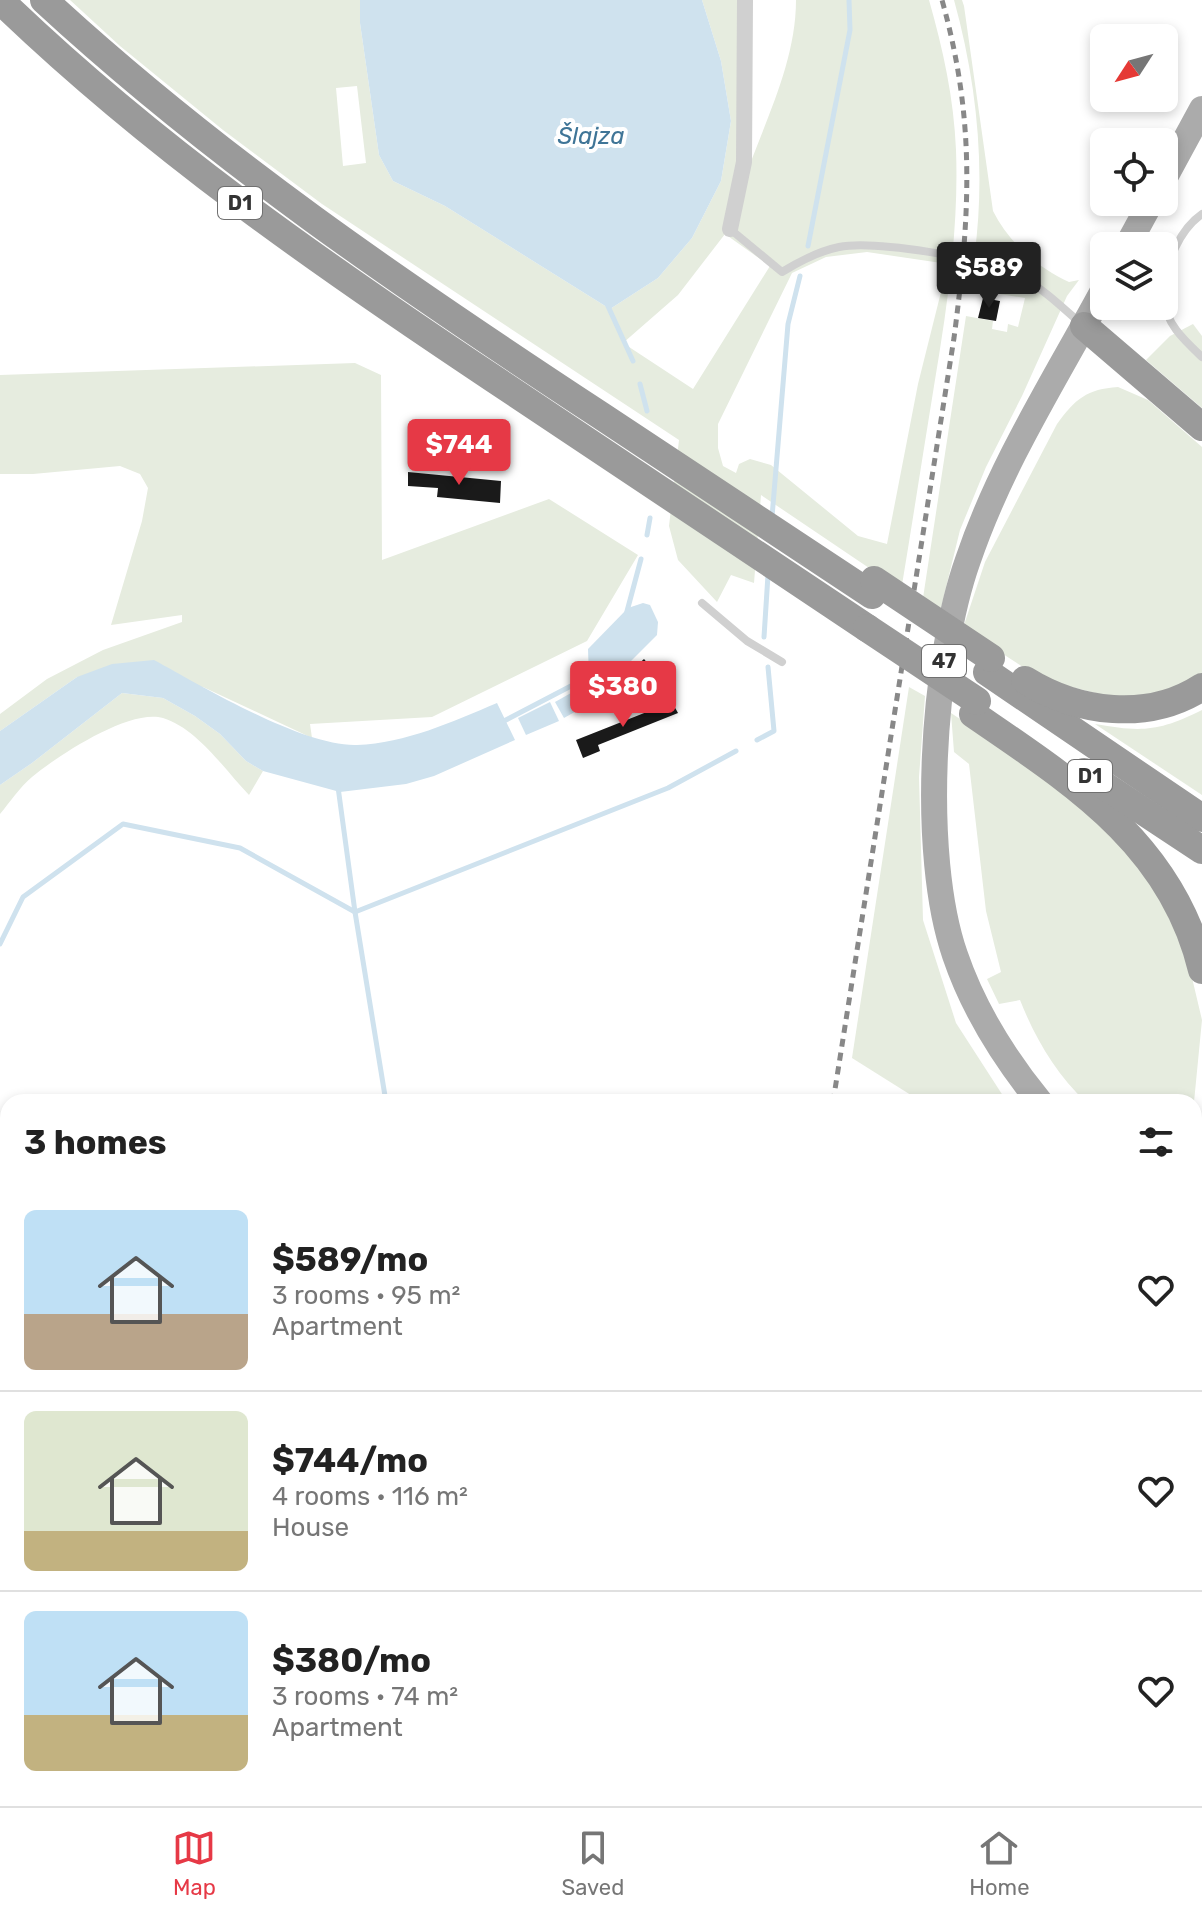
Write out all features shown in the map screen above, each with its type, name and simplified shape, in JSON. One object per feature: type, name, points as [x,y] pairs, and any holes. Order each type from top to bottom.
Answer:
[{"type":"highway","name":"D1","points":[[0,0],[80,74],[219,187],[384,306],[543,413],[672,506],[975,708],[1202,850]]},
{"type":"highway","name":"D1","points":[[44,0],[169,111],[294,207],[512,357],[677,457],[989,665],[1202,818]]},
{"type":"highway","points":[[1084,326],[1202,427]]},
{"type":"highway","points":[[989,665],[1056,696],[1120,711],[1156,706],[1202,687]]},
{"type":"highway","points":[[975,708],[1099,805],[1141,847],[1175,900],[1190,931],[1202,970]]},
{"type":"main road","points":[[1178,153],[1202,109]]},
{"type":"main road","name":"47","points":[[1033,1094],[993,1033],[955,956],[946,920],[939,873],[936,792],[940,693],[951,623],[967,560],[1014,451],[1090,315]]},
{"type":"main road","points":[[936,792],[952,888],[976,967],[1016,1049],[1050,1094]]},
{"type":"street","points":[[730,229],[744,162],[745,0]]},
{"type":"lane","points":[[1178,243],[1188,226],[1202,214]]},
{"type":"lane","points":[[730,229],[782,272],[841,246],[903,249],[999,267],[1027,280],[1084,326]]},
{"type":"lane","points":[[1171,320],[1175,329],[1202,357]]},
{"type":"lane","points":[[702,603],[747,641],[782,662]]},
{"type":"shaded area","points":[[70,0],[360,0],[360,23],[379,155],[393,181],[445,206],[610,309],[658,278],[692,238],[721,181],[731,121],[721,61],[702,0],[752,0],[750,164],[787,63],[796,0],[929,0],[953,112],[956,209],[943,327],[902,585],[875,572],[761,495],[754,583],[731,575],[717,602],[678,560],[669,526],[679,440],[322,204],[223,130],[120,46]],"holes":[[[357,86],[366,163],[343,166],[336,88]],[[725,234],[770,266],[693,389],[623,343],[678,295]],[[867,252],[948,264],[918,384],[887,544],[858,536],[771,465],[750,459],[739,464],[736,473],[723,466],[718,448],[718,424],[792,273],[826,257]]]},
{"type":"shaded area","points":[[954,0],[962,0],[964,6],[993,211],[1016,244],[1035,261],[1069,282],[1079,280],[1067,296],[986,467],[960,530],[941,608],[923,598],[966,316],[993,321],[992,329],[1007,332],[1008,324],[1018,327],[1025,298],[969,289],[978,216],[978,143],[970,71]]},
{"type":"shaded area","points":[[1193,324],[1202,336],[1202,408],[1146,360],[1170,336]]},
{"type":"shaded area","points":[[355,363],[381,375],[382,560],[549,499],[638,555],[587,641],[432,717],[310,724],[312,738],[203,687],[77,677],[0,731],[0,714],[47,679],[103,650],[182,622],[182,615],[111,625],[142,521],[148,488],[140,474],[120,466],[0,474],[0,375]]},
{"type":"shaded area","points":[[1118,387],[1148,400],[1202,447],[1202,677],[1132,702],[1043,680],[963,628],[985,562],[1057,424],[1083,397],[1098,390]]},
{"type":"shaded area","points":[[909,687],[925,696],[919,777],[923,920],[956,1023],[1002,1094],[909,1094],[852,1058]]},
{"type":"shaded area","points":[[122,693],[163,698],[220,734],[246,761],[263,771],[249,795],[188,731],[163,718],[149,717],[132,720],[94,736],[58,758],[28,781],[0,814],[0,785]]},
{"type":"shaded area","points":[[1202,710],[1202,795],[1095,724],[1149,728],[1173,723]]},
{"type":"shaded area","points":[[951,713],[1044,775],[1108,825],[1151,880],[1185,948],[1202,1020],[1195,1094],[1078,1094],[1047,1055],[1020,1000],[999,1004],[987,979],[1001,972],[986,911],[969,764],[954,752]]},
{"type":"water","name":"Šlajza","points":[[360,0],[702,0],[721,61],[731,121],[721,181],[692,238],[658,278],[610,309],[445,206],[393,181],[379,155],[360,23]]},
{"type":"water","points":[[643,603],[650,605],[658,622],[657,635],[604,688],[589,678],[588,649],[628,608]]},
{"type":"water","points":[[154,660],[253,713],[335,743],[357,745],[393,740],[497,703],[515,740],[434,776],[406,784],[340,792],[263,771],[246,761],[220,734],[163,698],[122,693],[0,785],[0,731],[77,677],[112,664]]},
{"type":"water","points":[[587,684],[596,700],[564,718],[555,702]]},
{"type":"water","points":[[550,702],[559,721],[526,735],[518,718]]},
{"type":"building","points":[[983,298],[1000,301],[996,321],[978,318]]},
{"type":"building","points":[[408,472],[501,481],[500,503],[437,497],[438,488],[408,486]]},
{"type":"building","points":[[644,659],[656,673],[634,692],[622,679]]},
{"type":"building","points":[[672,702],[678,713],[598,745],[600,751],[583,758],[576,740]]},
{"type":"waterway","points":[[808,246],[850,30],[849,0]]},
{"type":"waterway","points":[[772,517],[788,324],[800,276]]},
{"type":"waterway","points":[[607,304],[633,361]]},
{"type":"waterway","points":[[640,384],[647,411]]},
{"type":"waterway","points":[[647,535],[650,518]]},
{"type":"waterway","points":[[626,615],[641,559]]},
{"type":"waterway","points":[[764,637],[768,575]]},
{"type":"waterway","points":[[757,740],[774,731],[768,667]]},
{"type":"waterway","points":[[502,722],[592,675]]},
{"type":"waterway","points":[[0,944],[23,897],[123,824],[240,848],[355,912],[668,788],[736,751]]},
{"type":"waterway","points":[[338,787],[385,1094]]},
{"type":"railway","points":[[834,1094],[954,338],[964,250],[965,128],[953,44],[942,0]]}]
